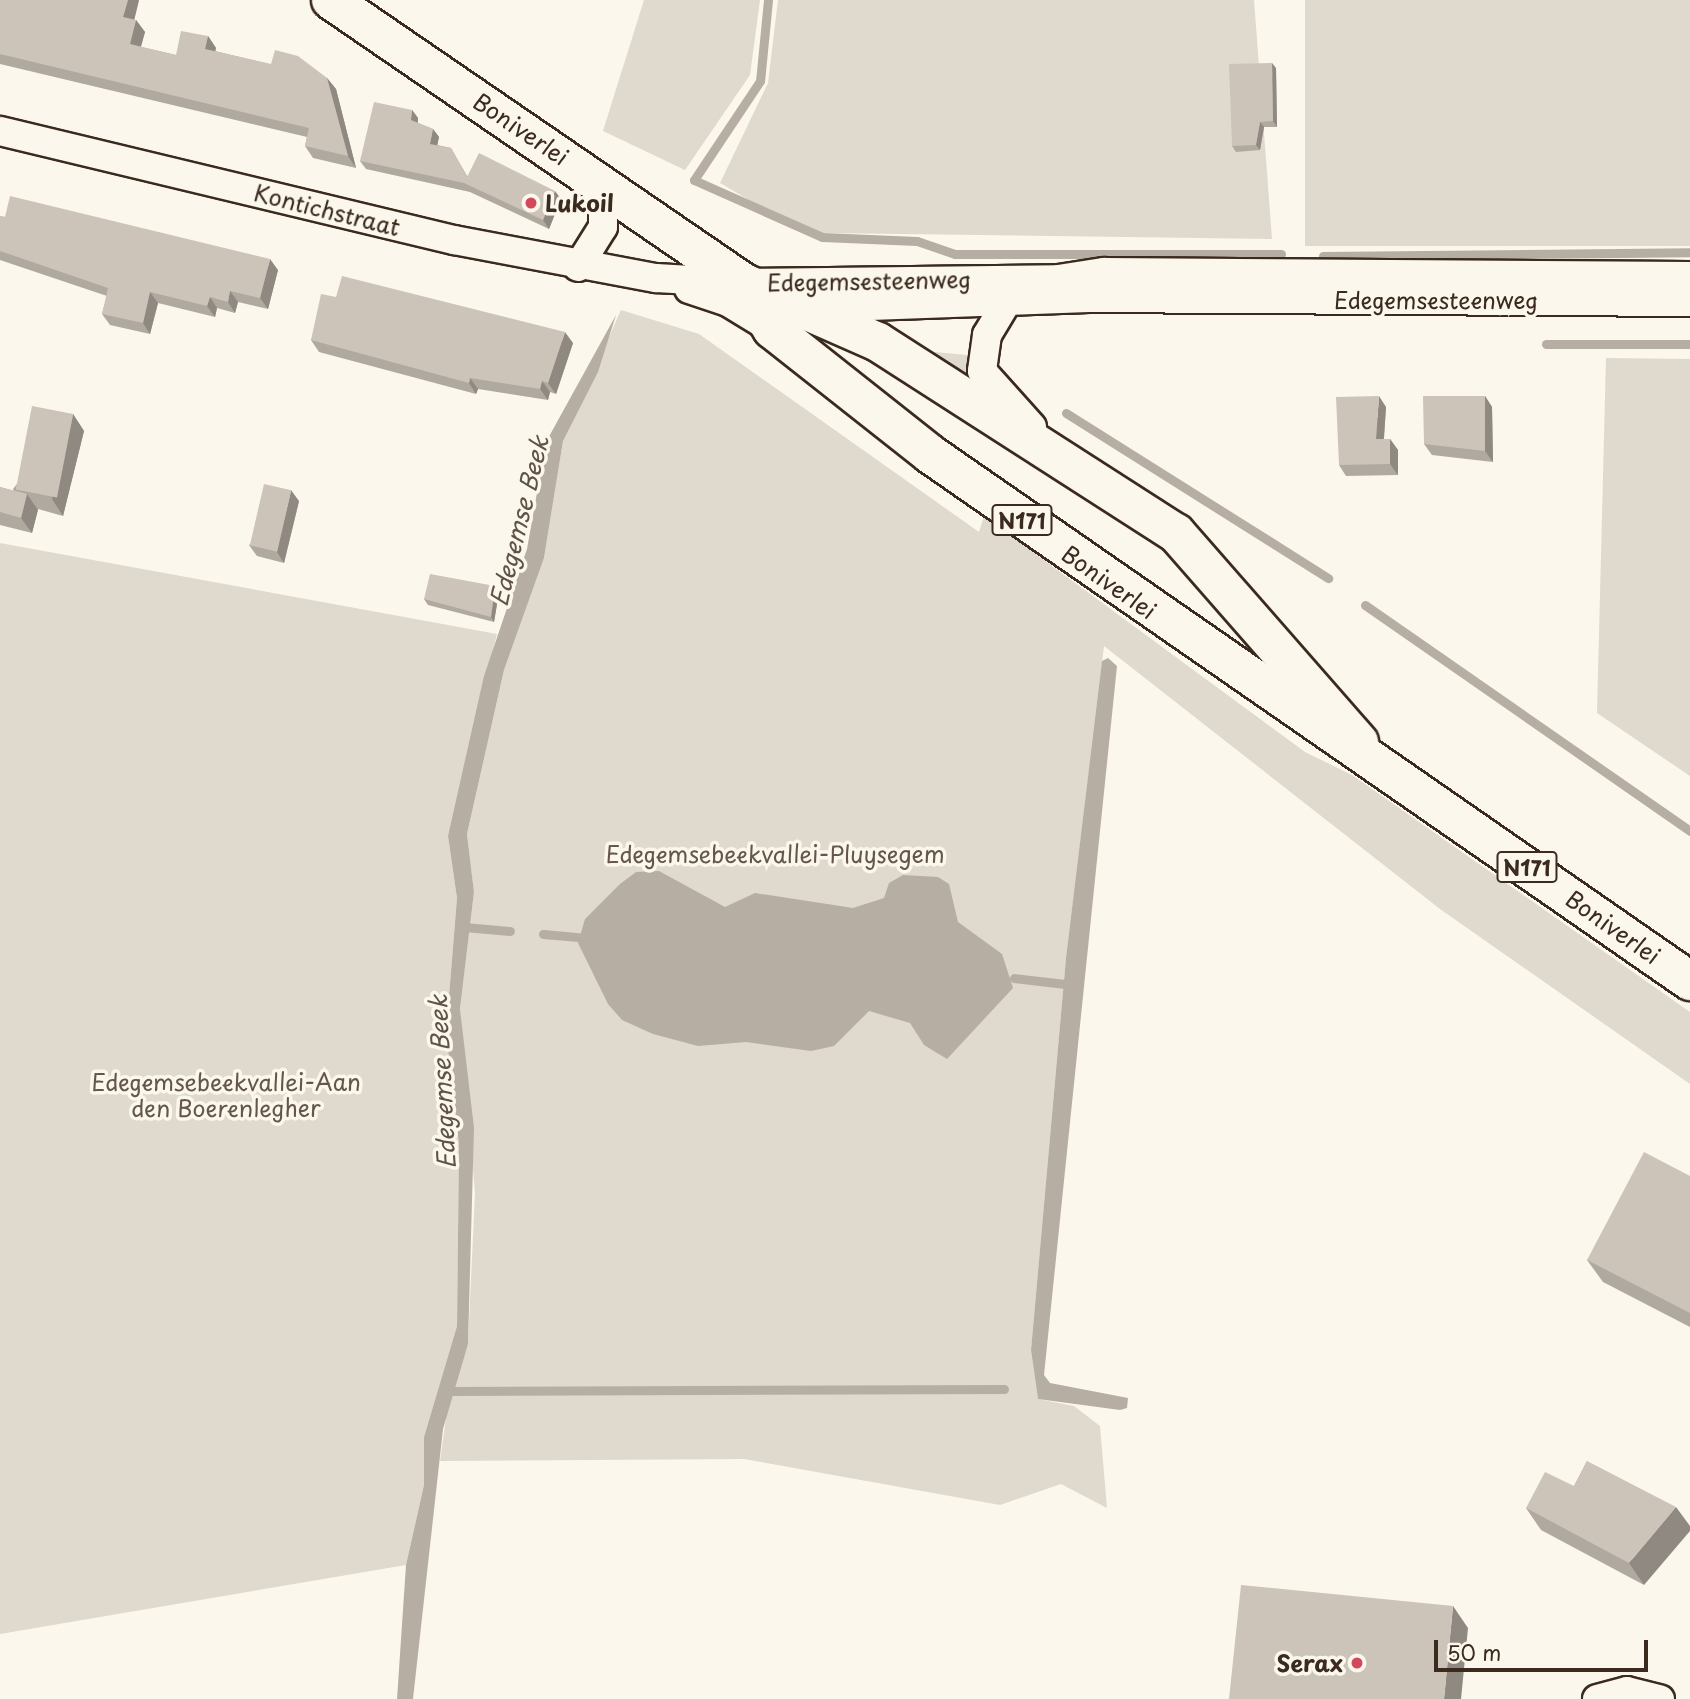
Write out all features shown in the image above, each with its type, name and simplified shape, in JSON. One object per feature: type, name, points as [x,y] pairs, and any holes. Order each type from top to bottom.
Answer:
[{"type":"main road","name":"Boniverlei","points":[[331,0],[744,283],[878,342],[1061,456],[1176,533],[1350,727],[1365,752]]},
{"type":"main road","name":"Boniverlei","points":[[744,283],[772,329],[1119,590],[1365,752],[1690,981]]},
{"type":"street","name":"Kontichstraat","points":[[0,131],[578,267],[656,278],[744,283]]},
{"type":"street","points":[[578,267],[603,227],[603,204],[587,174]]},
{"type":"street","name":"Edegemsesteenweg","points":[[744,283],[1058,279],[1104,272],[1690,276]]},
{"type":"street","name":"Kontichstraat","points":[[656,278],[729,302],[772,329]]},
{"type":"street","name":"Edegemsesteenweg","points":[[744,283],[843,307],[1005,306],[1089,299],[1690,302]]},
{"type":"street","name":"Boniverlei","points":[[1005,306],[986,335],[982,371],[1061,456]]},
{"type":"street","points":[[1597,1699],[1627,1691],[1660,1699]]},
{"type":"green space","points":[[644,0],[760,0],[750,75],[685,170],[603,131]]},
{"type":"green space","points":[[778,0],[1254,0],[1272,239],[823,233],[778,217],[720,183],[768,83]]},
{"type":"green space","points":[[1305,0],[1690,0],[1690,246],[1305,246]]},
{"type":"green space","name":"Edegemsebeekvallei-Pluysegem","points":[[621,310],[699,334],[979,532],[984,516],[1305,752],[1352,775],[1690,1012],[1690,1084],[1440,909],[1104,646],[1066,958],[1031,1350],[1038,1399],[1074,1406],[1100,1426],[1107,1508],[1061,1484],[1000,1505],[744,1459],[440,1461],[448,1404],[468,1344],[475,1193],[460,1009],[474,892],[467,834],[504,670],[544,558],[563,441]]},
{"type":"green space","points":[[914,350],[967,355],[970,376],[967,379]]},
{"type":"green space","points":[[1606,358],[1690,359],[1690,776],[1597,713]]},
{"type":"green space","name":"Edegemsebeekvallei-Aan den Boerenlegher","points":[[0,543],[497,634],[448,836],[457,898],[446,1033],[459,1144],[457,1326],[424,1437],[424,1485],[406,1565],[0,1634]]},
{"type":"shaded area","points":[[616,315],[598,372],[563,441],[544,558],[504,670],[467,834],[474,892],[460,1009],[474,1128],[468,1344],[443,1429],[413,1699],[397,1699],[406,1565],[424,1485],[424,1437],[457,1326],[459,1144],[446,1033],[457,898],[448,836],[484,676],[527,549],[546,442]]},
{"type":"shaded area","points":[[1108,658],[1117,666],[1044,1375],[1050,1383],[1128,1398],[1127,1408],[1120,1410],[1038,1399],[1031,1350],[1066,958],[1102,661]]},
{"type":"shaded area","points":[[659,871],[725,907],[755,893],[853,908],[884,898],[889,883],[903,875],[938,877],[949,884],[958,922],[1002,954],[1013,988],[947,1059],[924,1045],[910,1023],[869,1011],[834,1046],[811,1051],[746,1042],[698,1046],[653,1034],[622,1020],[608,1004],[578,943],[585,919],[620,884],[636,872]]},
{"type":"building","points":[[0,0],[128,0],[123,17],[136,20],[130,44],[176,55],[181,31],[208,36],[205,49],[271,64],[275,50],[298,56],[327,78],[348,156],[305,146],[309,128],[0,54]]},
{"type":"building","points":[[1272,63],[1273,121],[1260,122],[1256,145],[1232,146],[1229,64]]},
{"type":"building","points":[[374,102],[412,110],[411,120],[433,129],[430,144],[451,148],[467,177],[479,153],[555,191],[543,220],[464,183],[360,161]]},
{"type":"building","points":[[10,196],[270,259],[260,298],[230,291],[228,302],[210,297],[207,306],[150,292],[143,323],[102,314],[108,288],[0,251],[0,216],[5,217]]},
{"type":"building","points":[[342,276],[565,332],[548,383],[542,381],[540,389],[470,378],[469,383],[311,340],[321,294],[336,297]]},
{"type":"building","points":[[1379,396],[1376,439],[1390,439],[1390,464],[1339,465],[1336,397]]},
{"type":"building","points":[[1423,396],[1485,396],[1485,451],[1424,444]]},
{"type":"building","points":[[32,406],[73,414],[57,497],[16,489]]},
{"type":"building","points":[[264,484],[291,490],[277,552],[250,545]]},
{"type":"building","points":[[0,487],[27,494],[21,518],[0,512]]},
{"type":"building","points":[[430,574],[495,586],[491,617],[424,599]]},
{"type":"building","points":[[1644,1152],[1690,1176],[1690,1313],[1587,1260]]},
{"type":"building","points":[[1587,1461],[1676,1507],[1629,1563],[1526,1508],[1545,1472],[1574,1486]]},
{"type":"building","name":"Serax","points":[[1241,1585],[1453,1606],[1444,1699],[1229,1699]]},
{"type":"waterway","points":[[768,0],[760,81],[694,180],[822,237],[917,241],[955,254],[1281,254]]},
{"type":"waterway","points":[[1323,256],[1690,252]]},
{"type":"waterway","points":[[1546,344],[1690,344]]},
{"type":"waterway","points":[[1066,413],[1328,578]]},
{"type":"waterway","points":[[1365,605],[1690,831]]},
{"type":"waterway","points":[[464,927],[510,931]]},
{"type":"waterway","points":[[543,934],[579,937]]},
{"type":"waterway","points":[[1014,978],[1074,985]]},
{"type":"waterway","points":[[453,1391],[1004,1389]]},
{"type":"place","name":"Lukoil","points":[[531,203]]},
{"type":"place","name":"Serax","points":[[1357,1663]]},
{"type":"water label","name":"Edegemse Beek","points":[[519,521]]},
{"type":"water label","name":"Edegemse Beek","points":[[442,1082]]}]
